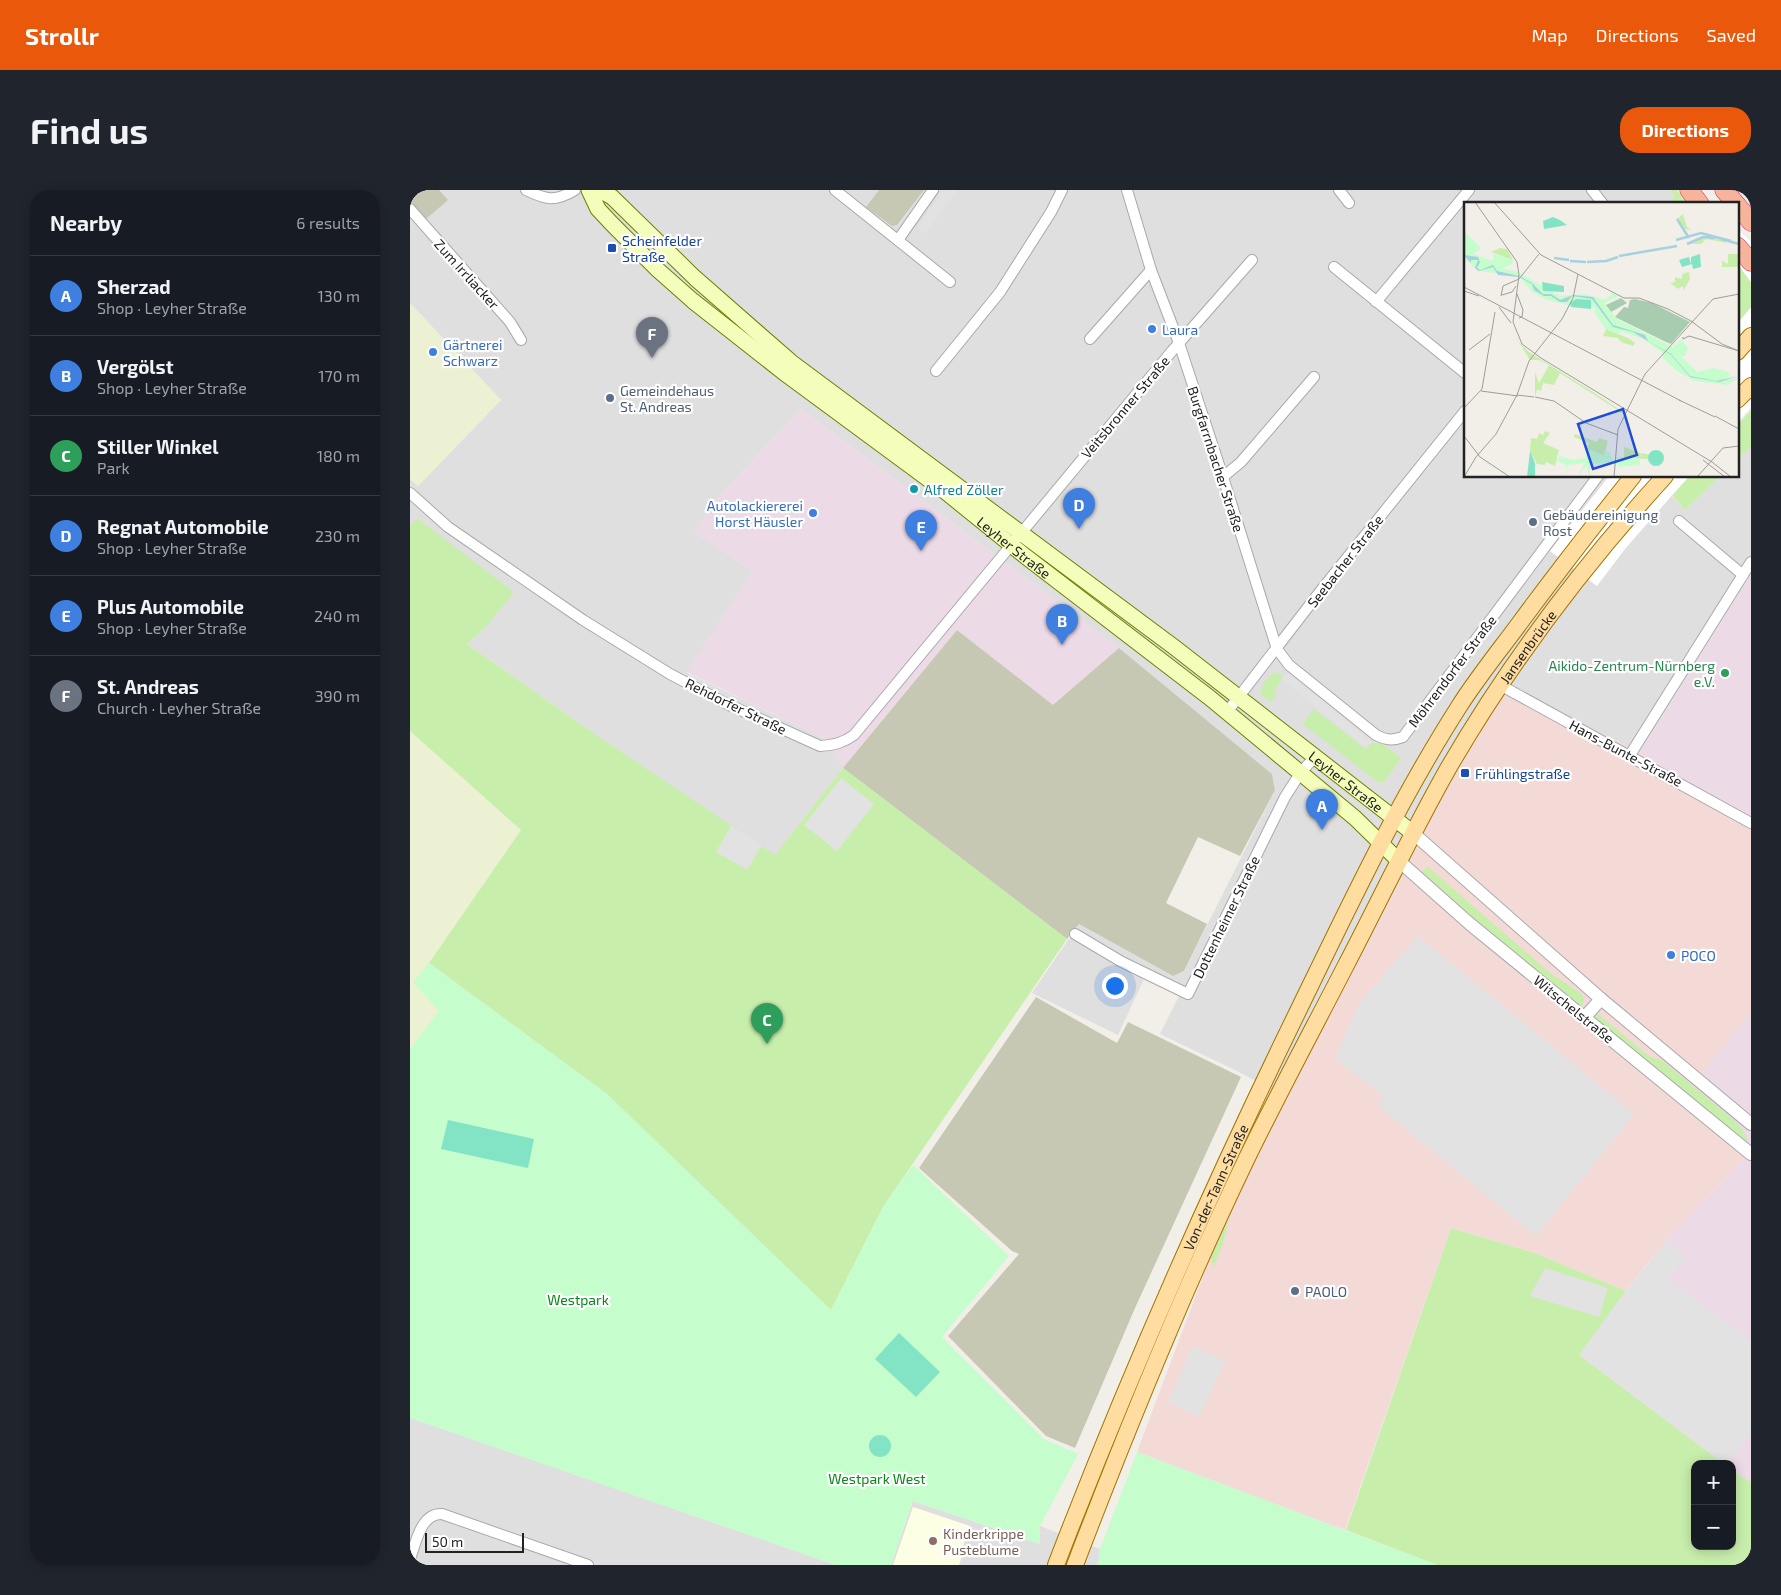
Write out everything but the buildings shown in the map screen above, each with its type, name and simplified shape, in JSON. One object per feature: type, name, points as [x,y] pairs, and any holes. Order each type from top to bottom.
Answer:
[{"type":"highway","points":[[1689,190],[1698,202]]},
{"type":"highway","points":[[1724,190],[1734,202]]},
{"type":"highway","points":[[1738,207],[1751,222]]},
{"type":"main road","name":"Leyher Straße","points":[[589,190],[598,209],[612,224],[658,270],[693,301],[759,353],[948,494],[1227,712],[1355,818],[1399,861]]},
{"type":"main road","name":"Leyher Straße","points":[[599,190],[612,197],[695,278],[783,355],[1239,697],[1413,833]]},
{"type":"main road","points":[[1738,351],[1751,336]]},
{"type":"main road","points":[[1738,399],[1751,386]]},
{"type":"main road","name":"Jansenbrücke","points":[[1395,818],[1462,701],[1565,562],[1630,478]]},
{"type":"main road","name":"Jansenbrücke","points":[[1413,833],[1450,764],[1500,685],[1549,613],[1663,478]]},
{"type":"main road","name":"Von-der-Tann-Straße","points":[[1056,1565],[1110,1428],[1195,1228],[1284,1039],[1395,818]]},
{"type":"main road","name":"Von-der-Tann-Straße","points":[[1075,1565],[1175,1317],[1244,1163],[1413,833]]},
{"type":"street","points":[[526,190],[550,199],[566,195],[574,190]]},
{"type":"street","points":[[836,190],[950,282]]},
{"type":"street","points":[[898,240],[933,190]]},
{"type":"street","points":[[936,371],[1000,292],[1051,212],[1062,190]]},
{"type":"street","name":"Burgfarrnbacher Straße","points":[[1127,190],[1151,270],[1179,343],[1223,477],[1277,650]]},
{"type":"street","points":[[1340,190],[1349,203]]},
{"type":"street","points":[[1376,302],[1469,190]]},
{"type":"street","points":[[1592,190],[1602,202]]},
{"type":"street","name":"Zum Irrliacker","points":[[410,209],[510,322],[521,340]]},
{"type":"street","name":"Veitsbronner Straße","points":[[1020,533],[1179,343],[1252,260]]},
{"type":"street","points":[[1334,267],[1464,373]]},
{"type":"street","points":[[1090,339],[1151,270]]},
{"type":"street","points":[[1223,477],[1241,462],[1314,377]]},
{"type":"street","name":"Seebacher Straße","points":[[1227,712],[1277,650],[1322,589],[1464,412]]},
{"type":"street","name":"Möhrendorfer Straße","points":[[1277,650],[1289,665],[1376,735],[1385,740],[1395,740],[1403,737],[1597,478]]},
{"type":"street","name":"Rehdorfer Straße","points":[[410,493],[448,527],[583,620],[670,674],[710,695],[820,746],[844,742],[854,734],[1020,533]]},
{"type":"street","points":[[1678,521],[1743,575]]},
{"type":"street","points":[[1630,755],[1751,562]]},
{"type":"street","name":"Hans-Bunte-Straße","points":[[1500,685],[1751,823]]},
{"type":"street","name":"Dottenheimer Straße","points":[[1075,934],[1122,962],[1188,994],[1285,797],[1301,772],[1314,757]]},
{"type":"street","name":"Witschelstraße","points":[[1413,833],[1601,999],[1751,1124]]},
{"type":"street","name":"Witschelstraße","points":[[1399,861],[1448,906],[1751,1154]]},
{"type":"street","points":[[1584,1018],[1601,999]]},
{"type":"street","points":[[410,1559],[424,1524],[430,1516],[442,1514],[588,1565]]},
{"type":"shaded area","points":[[410,190],[1670,190],[1674,195],[1672,202],[1464,202],[1464,478],[1656,478],[1685,510],[1718,478],[1738,478],[1738,459],[1751,447],[1751,574],[1640,752],[1496,682],[1399,844],[1337,961],[1273,1090],[1160,1034],[1179,996],[1144,979],[1118,1035],[1032,993],[1079,924],[1173,976],[1184,971],[1275,790],[1272,774],[1119,648],[801,409],[715,501],[695,532],[753,571],[687,673],[828,740],[843,768],[775,856],[589,730],[467,644],[485,628],[461,553],[417,518],[410,526],[410,479],[418,486],[501,400],[410,303]]},
{"type":"shaded area","points":[[410,190],[439,190],[448,200],[426,219],[410,201]]},
{"type":"shaded area","points":[[879,190],[924,190],[897,225],[892,226],[866,207]]},
{"type":"shaded area","points":[[944,190],[957,190],[925,234],[917,228]]},
{"type":"shaded area","name":"Gärtnerei Schwarz","points":[[410,303],[501,400],[418,486],[410,479]]},
{"type":"shaded area","points":[[801,409],[1119,648],[1053,706],[957,630],[843,768],[828,740],[687,672],[753,571],[695,532],[715,501]]},
{"type":"shaded area","points":[[1751,574],[1751,824],[1640,752]]},
{"type":"shaded area","points":[[957,630],[1053,705],[1119,648],[1272,774],[1275,790],[1240,856],[1198,837],[1166,903],[1207,924],[1184,971],[1173,976],[1079,924],[1067,939],[843,768]]},
{"type":"shaded area","points":[[1287,672],[1372,742],[1366,749],[1281,679]]},
{"type":"shaded area","points":[[1496,682],[1640,752],[1751,824],[1751,1012],[1699,1077],[1745,1158],[1665,1241],[1626,1291],[1535,1253],[1451,1228],[1345,1530],[1137,1452],[1273,1090],[1337,961],[1399,844]]},
{"type":"shaded area","points":[[410,731],[521,830],[429,963],[413,982],[440,1011],[410,1049]]},
{"type":"shaded area","points":[[841,778],[874,804],[837,851],[804,825]]},
{"type":"shaded area","points":[[731,826],[762,845],[747,870],[716,852]]},
{"type":"shaded area","points":[[1418,936],[1634,1114],[1536,1236],[1378,1106],[1384,1097],[1335,1058],[1359,1003]]},
{"type":"shaded area","points":[[1036,997],[1117,1043],[1128,1022],[1241,1077],[1135,1308],[1075,1448],[1046,1436],[948,1336],[1019,1254],[1012,1251],[919,1168]]},
{"type":"shaded area","points":[[1751,1012],[1751,1482],[1736,1473],[1736,1460],[1719,1460],[1579,1355],[1665,1241],[1745,1158],[1699,1077]]},
{"type":"shaded area","points":[[1667,1241],[1686,1257],[1668,1279],[1751,1341],[1751,1431],[1733,1460],[1719,1460],[1579,1355],[1626,1291]]},
{"type":"shaded area","points":[[1545,1268],[1608,1288],[1599,1317],[1530,1296]]},
{"type":"shaded area","points":[[1193,1346],[1225,1361],[1199,1417],[1168,1402]]},
{"type":"shaded area","points":[[410,1418],[440,1428],[836,1565],[410,1565]]},
{"type":"shaded area","points":[[913,1501],[1040,1544],[1040,1526],[1100,1549],[1098,1565],[891,1565]]},
{"type":"shaded area","name":"Kinderkrippe Pusteblume","points":[[913,1507],[970,1526],[960,1555],[962,1556],[959,1565],[893,1565]]},
{"type":"green space","points":[[1670,190],[1677,190],[1686,202],[1672,202],[1674,195]]},
{"type":"green space","points":[[1738,264],[1751,282],[1751,307],[1739,321]]},
{"type":"green space","points":[[1751,410],[1751,447],[1738,459],[1738,424]]},
{"type":"green space","points":[[1688,478],[1718,478],[1685,510],[1672,495]]},
{"type":"green space","points":[[417,518],[514,592],[485,628],[467,644],[589,730],[775,855],[843,768],[1067,939],[883,1207],[831,1310],[607,1094],[429,963],[521,830],[410,731],[410,526]]},
{"type":"green space","points":[[1275,672],[1284,676],[1274,691],[1277,694],[1270,702],[1260,693],[1265,681]]},
{"type":"green space","points":[[1314,709],[1366,749],[1372,742],[1377,744],[1380,742],[1401,758],[1385,781],[1380,783],[1375,780],[1303,724]]},
{"type":"green space","points":[[1427,866],[1549,972],[1582,994],[1584,999],[1583,1005],[1579,1005],[1498,939],[1422,872]]},
{"type":"green space","name":"Westpark","points":[[429,963],[607,1094],[831,1310],[883,1207],[913,1165],[1009,1256],[942,1337],[1044,1439],[1078,1454],[1040,1526],[1040,1544],[913,1501],[891,1565],[836,1565],[410,1418],[410,1049],[439,1011],[413,982]]},
{"type":"green space","points":[[1595,1014],[1598,1014],[1649,1056],[1664,1062],[1735,1121],[1748,1140],[1745,1141],[1594,1017]]},
{"type":"green space","points":[[448,1120],[534,1139],[528,1168],[441,1149]]},
{"type":"green space","points":[[1226,1221],[1228,1222],[1223,1244],[1213,1268],[1211,1257]]},
{"type":"green space","points":[[1451,1228],[1535,1253],[1626,1291],[1579,1355],[1719,1460],[1691,1460],[1691,1550],[1736,1550],[1736,1473],[1751,1482],[1751,1565],[1437,1565],[1346,1530]]},
{"type":"green space","points":[[899,1333],[940,1372],[916,1397],[875,1359]]},
{"type":"green space","points":[[880,1435],[888,1438],[891,1446],[888,1454],[880,1457],[872,1454],[869,1446],[872,1438]]},
{"type":"green space","points":[[1137,1452],[1437,1565],[1098,1565],[1100,1549]]},
{"type":"pier","points":[[1738,230],[1751,242],[1751,282],[1738,264]]},
{"type":"pier","points":[[1751,308],[1751,407],[1738,422],[1738,323]]},
{"type":"pier","points":[[1607,478],[1687,478],[1625,549],[1597,586],[1550,551]]},
{"type":"place","name":"Scheinfelder Straße","points":[[612,248]]},
{"type":"place","name":"Laura","points":[[1152,329]]},
{"type":"place","name":"Gärtnerei Schwarz","points":[[433,352]]},
{"type":"place","name":"St. Andreas","points":[[652,358]]},
{"type":"place","name":"Gemeindehaus St. Andreas","points":[[610,398]]},
{"type":"place","name":"Alfred Zöller","points":[[914,489]]},
{"type":"place","name":"Autolackiererei Horst Häusler","points":[[813,513]]},
{"type":"place","name":"Gebäudereinigung Rost","points":[[1533,522]]},
{"type":"place","name":"Regnat Automobile","points":[[1079,529]]},
{"type":"place","name":"Plus Automobile","points":[[921,551]]},
{"type":"place","name":"Vergölst","points":[[1062,645]]},
{"type":"place","name":"Aikido-Zentrum-Nürnberg e.V.","points":[[1725,673]]},
{"type":"place","name":"Frühlingstraße","points":[[1465,773]]},
{"type":"place","name":"Sherzad","points":[[1322,830]]},
{"type":"place","name":"POCO","points":[[1671,955]]},
{"type":"place","name":"Stiller Winkel","points":[[767,1044]]},
{"type":"place","name":"PAOLO","points":[[1295,1291]]},
{"type":"place","name":"Kinderkrippe Pusteblume","points":[[933,1541]]},
{"type":"park label","name":"Westpark West","points":[[877,1478]]}]
